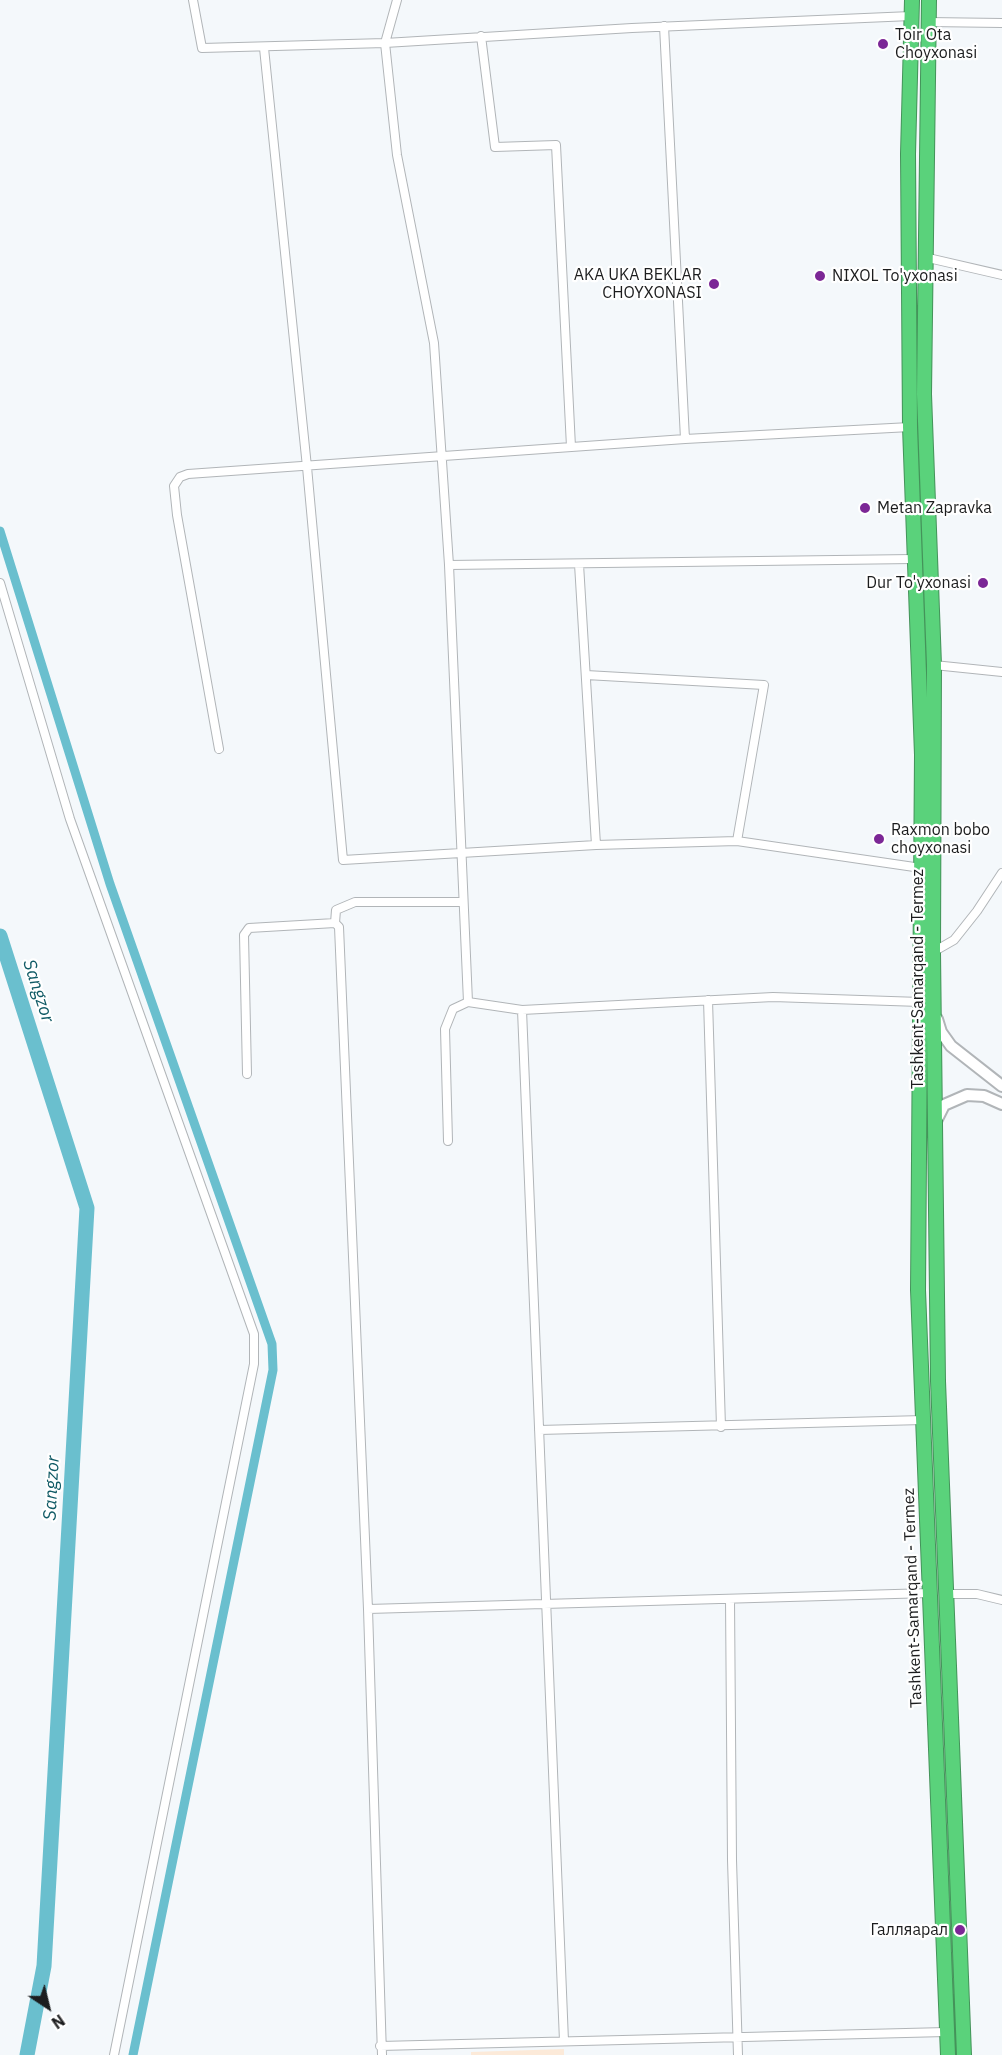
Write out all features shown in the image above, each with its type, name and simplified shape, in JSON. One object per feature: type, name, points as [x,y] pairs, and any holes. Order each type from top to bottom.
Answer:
[{"type":"highway","name":"Tashkent-Samarqand - Termez","points":[[912,0],[908,154],[910,427],[913,559],[922,755],[918,1290],[948,2055]]},
{"type":"highway","name":"Tashkent-Samarqand - Termez","points":[[929,0],[924,394],[934,665],[933,952],[938,1382],[964,2055]]},
{"type":"highway","points":[[922,1380],[926,1384],[938,1382]]},
{"type":"highway","points":[[937,1816],[947,1810],[954,1814]]},
{"type":"main road","points":[[934,999],[938,1024],[946,1039],[957,1052],[1002,1086]]},
{"type":"main road","points":[[935,1128],[944,1105],[961,1096],[984,1096],[1002,1104]]},
{"type":"street","points":[[193,0],[202,48],[386,43],[664,26],[911,16]]},
{"type":"street","points":[[397,0],[386,43],[396,155],[434,343],[449,565],[468,1002]]},
{"type":"street","points":[[928,22],[1002,23]]},
{"type":"street","points":[[664,26],[685,439]]},
{"type":"street","points":[[481,36],[495,147],[556,145],[571,447]]},
{"type":"street","points":[[264,48],[307,467],[343,860],[462,855],[596,845],[737,841],[921,868]]},
{"type":"street","points":[[924,257],[1002,275]]},
{"type":"street","points":[[219,749],[174,486],[180,477],[188,474],[685,439],[910,427]]},
{"type":"street","points":[[449,565],[913,559]]},
{"type":"street","points":[[579,564],[596,845]]},
{"type":"street","points":[[0,583],[70,819],[255,1334],[252,1376],[114,2055]]},
{"type":"street","points":[[934,665],[1002,672]]},
{"type":"street","points":[[586,675],[764,685],[737,841]]},
{"type":"street","points":[[933,952],[954,940],[977,912],[1002,873]]},
{"type":"street","points":[[382,2055],[368,1609],[339,927],[335,923],[336,910],[355,902],[463,902]]},
{"type":"street","points":[[247,1074],[244,935],[249,928],[335,923]]},
{"type":"street","points":[[448,1141],[445,1029],[453,1009],[468,1002],[522,1010],[773,997],[920,1002]]},
{"type":"street","points":[[708,1000],[721,1426]]},
{"type":"street","points":[[522,1010],[548,1603],[564,2041]]},
{"type":"street","points":[[539,1430],[923,1420]]},
{"type":"street","points":[[368,1609],[930,1593]]},
{"type":"street","points":[[945,1594],[977,1594],[1002,1600]]},
{"type":"street","points":[[730,1599],[732,1860],[738,2055]]},
{"type":"street","points":[[380,2046],[738,2035],[946,2032]]},
{"type":"shaded area","points":[[564,2049],[564,2055],[471,2055],[471,2052]]},
{"type":"waterway","points":[[0,531],[110,884],[272,1344],[273,1370],[133,2055]]},
{"type":"waterway","name":"Sangzor","points":[[0,936],[87,1208],[44,1966],[27,2055]]},
{"type":"place","name":"Toir Ota Choyxonasi","points":[[883,44]]},
{"type":"place","name":"NIXOL To'yxonasi","points":[[820,276]]},
{"type":"place","name":"AKA UKA BEKLAR CHOYXONASI","points":[[714,284]]},
{"type":"place","name":"Metan Zapravka","points":[[865,508]]},
{"type":"place","name":"Dur To'yxonasi","points":[[983,583]]},
{"type":"place","name":"Raxmon bobo choyxonasi","points":[[879,839]]},
{"type":"place","name":"Галляарал","points":[[960,1930]]}]
